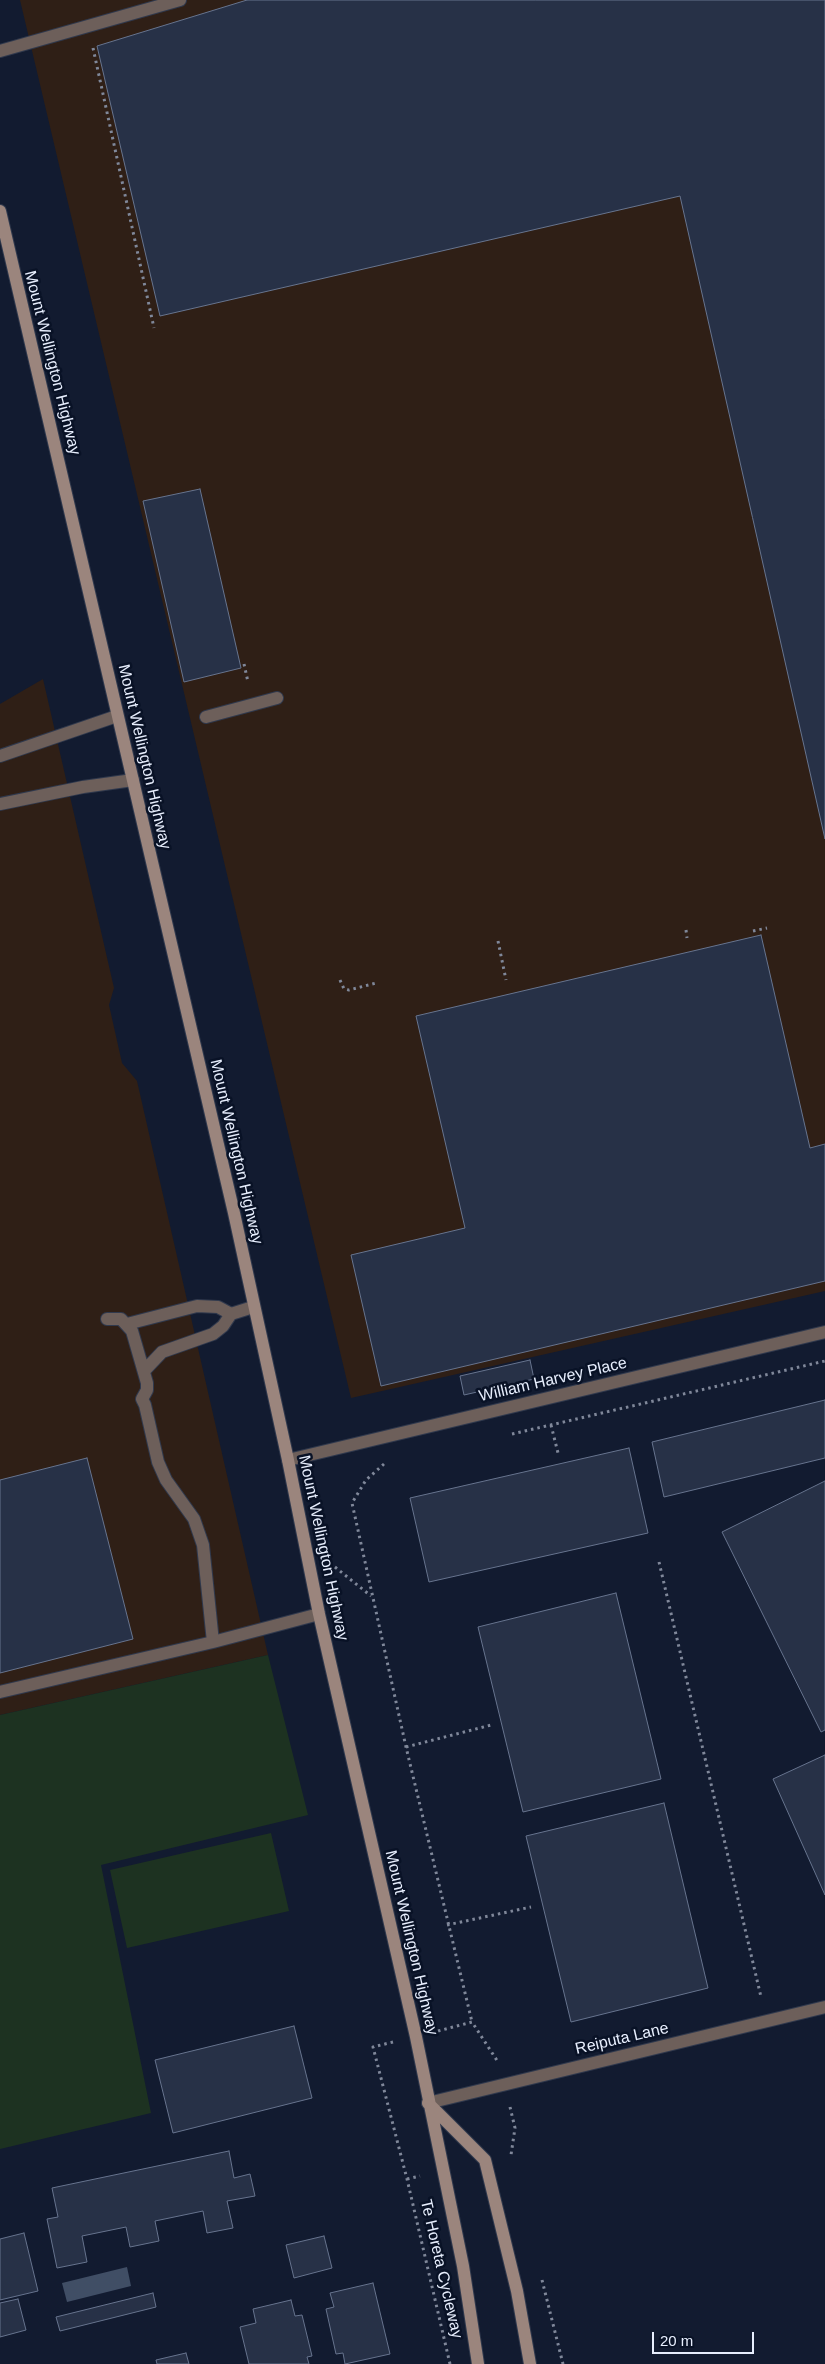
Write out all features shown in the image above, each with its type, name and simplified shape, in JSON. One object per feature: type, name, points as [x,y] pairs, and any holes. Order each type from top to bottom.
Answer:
[{"type":"main road","name":"Mount Wellington Highway","points":[[0,211],[234,1213],[253,1307],[288,1460],[319,1614],[416,2037],[428,2103],[463,2266],[478,2364]]},
{"type":"main road","points":[[428,2103],[485,2160],[517,2291],[530,2364]]},
{"type":"street","points":[[0,51],[180,0]]},
{"type":"street","points":[[206,717],[277,698]]},
{"type":"street","points":[[0,756],[117,716]]},
{"type":"street","points":[[0,804],[83,787],[132,780]]},
{"type":"street","points":[[127,1324],[198,1306],[218,1307],[231,1314]]},
{"type":"street","points":[[144,1371],[162,1352],[212,1334],[223,1326],[231,1314],[253,1307]]},
{"type":"street","points":[[107,1320],[121,1319],[132,1331],[144,1371],[147,1390],[142,1399],[158,1462],[166,1480],[194,1519],[203,1546],[213,1642]]},
{"type":"street","name":"William Harvey Place","points":[[288,1460],[825,1332]]},
{"type":"street","points":[[0,1692],[213,1642],[319,1614]]},
{"type":"street","name":"Reiputa Lane","points":[[428,2103],[825,2007]]},
{"type":"path","points":[[92,42],[154,328]]},
{"type":"path","points":[[753,931],[767,928]]},
{"type":"path","points":[[686,930],[687,938]]},
{"type":"path","points":[[498,941],[506,980]]},
{"type":"path","points":[[340,980],[344,988],[349,990],[376,983]]},
{"type":"path","points":[[505,1436],[825,1361]]},
{"type":"path","points":[[551,1425],[558,1453]]},
{"type":"path","points":[[391,1462],[381,1465],[366,1480],[352,1503],[406,1747],[472,2022],[497,2060]]},
{"type":"path","points":[[659,1562],[767,2021]]},
{"type":"path","points":[[359,1586],[372,1596]]},
{"type":"path","points":[[406,1747],[491,1725]]},
{"type":"path","points":[[448,1926],[531,1906]]},
{"type":"path","points":[[462,2024],[472,2022]]},
{"type":"path","name":"Te Horeta Cycleway","points":[[386,2044],[373,2047],[407,2179],[450,2364]]},
{"type":"path","points":[[510,2153],[515,2128]]},
{"type":"path","name":"Te Horeta Cycleway","points":[[407,2179],[417,2177]]},
{"type":"shaded area","points":[[20,0],[825,0],[825,1291],[351,1398]]},
{"type":"shaded area","points":[[43,679],[114,988],[109,1005],[122,1063],[137,1081],[268,1655],[0,1715],[0,704]]},
{"type":"green space","points":[[268,1655],[308,1815],[101,1865],[151,2113],[0,2149],[0,1715]]},
{"type":"green space","points":[[271,1833],[289,1911],[127,1948],[110,1870]]},
{"type":"water","points":[[127,2267],[131,2286],[67,2302],[62,2283]]},
{"type":"building","points":[[247,0],[825,0],[825,839],[680,196],[160,316],[97,46]]},
{"type":"building","points":[[200,489],[241,668],[184,682],[143,501]]},
{"type":"building","points":[[761,935],[810,1148],[825,1144],[825,1281],[381,1386],[351,1255],[465,1228],[416,1016]]},
{"type":"building","points":[[530,1360],[534,1379],[464,1395],[460,1376]]},
{"type":"building","points":[[825,1400],[825,1458],[664,1497],[652,1442]]},
{"type":"building","points":[[629,1448],[648,1533],[429,1582],[410,1498]]},
{"type":"building","points":[[87,1458],[133,1639],[0,1673],[0,1480]]},
{"type":"building","points":[[825,1481],[825,1730],[821,1732],[722,1532]]},
{"type":"building","points":[[616,1593],[661,1779],[523,1812],[478,1627]]},
{"type":"building","points":[[825,1755],[825,1895],[773,1779]]},
{"type":"building","points":[[664,1803],[708,1988],[571,2022],[526,1836]]},
{"type":"building","points":[[294,2026],[312,2098],[173,2133],[155,2060]]},
{"type":"building","points":[[229,2151],[234,2178],[250,2174],[255,2196],[227,2201],[233,2228],[207,2233],[203,2211],[155,2221],[159,2241],[130,2247],[126,2227],[82,2236],[87,2262],[57,2268],[47,2219],[58,2217],[52,2188]]},
{"type":"building","points":[[24,2233],[38,2291],[0,2300],[0,2239]]},
{"type":"building","points":[[324,2236],[332,2268],[294,2278],[286,2245]]},
{"type":"building","points":[[373,2283],[390,2354],[345,2364],[343,2353],[336,2354],[326,2309],[334,2307],[330,2293]]},
{"type":"building","points":[[153,2293],[156,2307],[60,2331],[56,2317]]},
{"type":"building","points":[[18,2299],[26,2330],[0,2337],[0,2303]]},
{"type":"building","points":[[291,2300],[295,2316],[302,2315],[312,2356],[307,2357],[309,2364],[249,2364],[240,2327],[256,2323],[253,2309]]},
{"type":"building","points":[[186,2353],[189,2364],[157,2364],[156,2360]]}]
